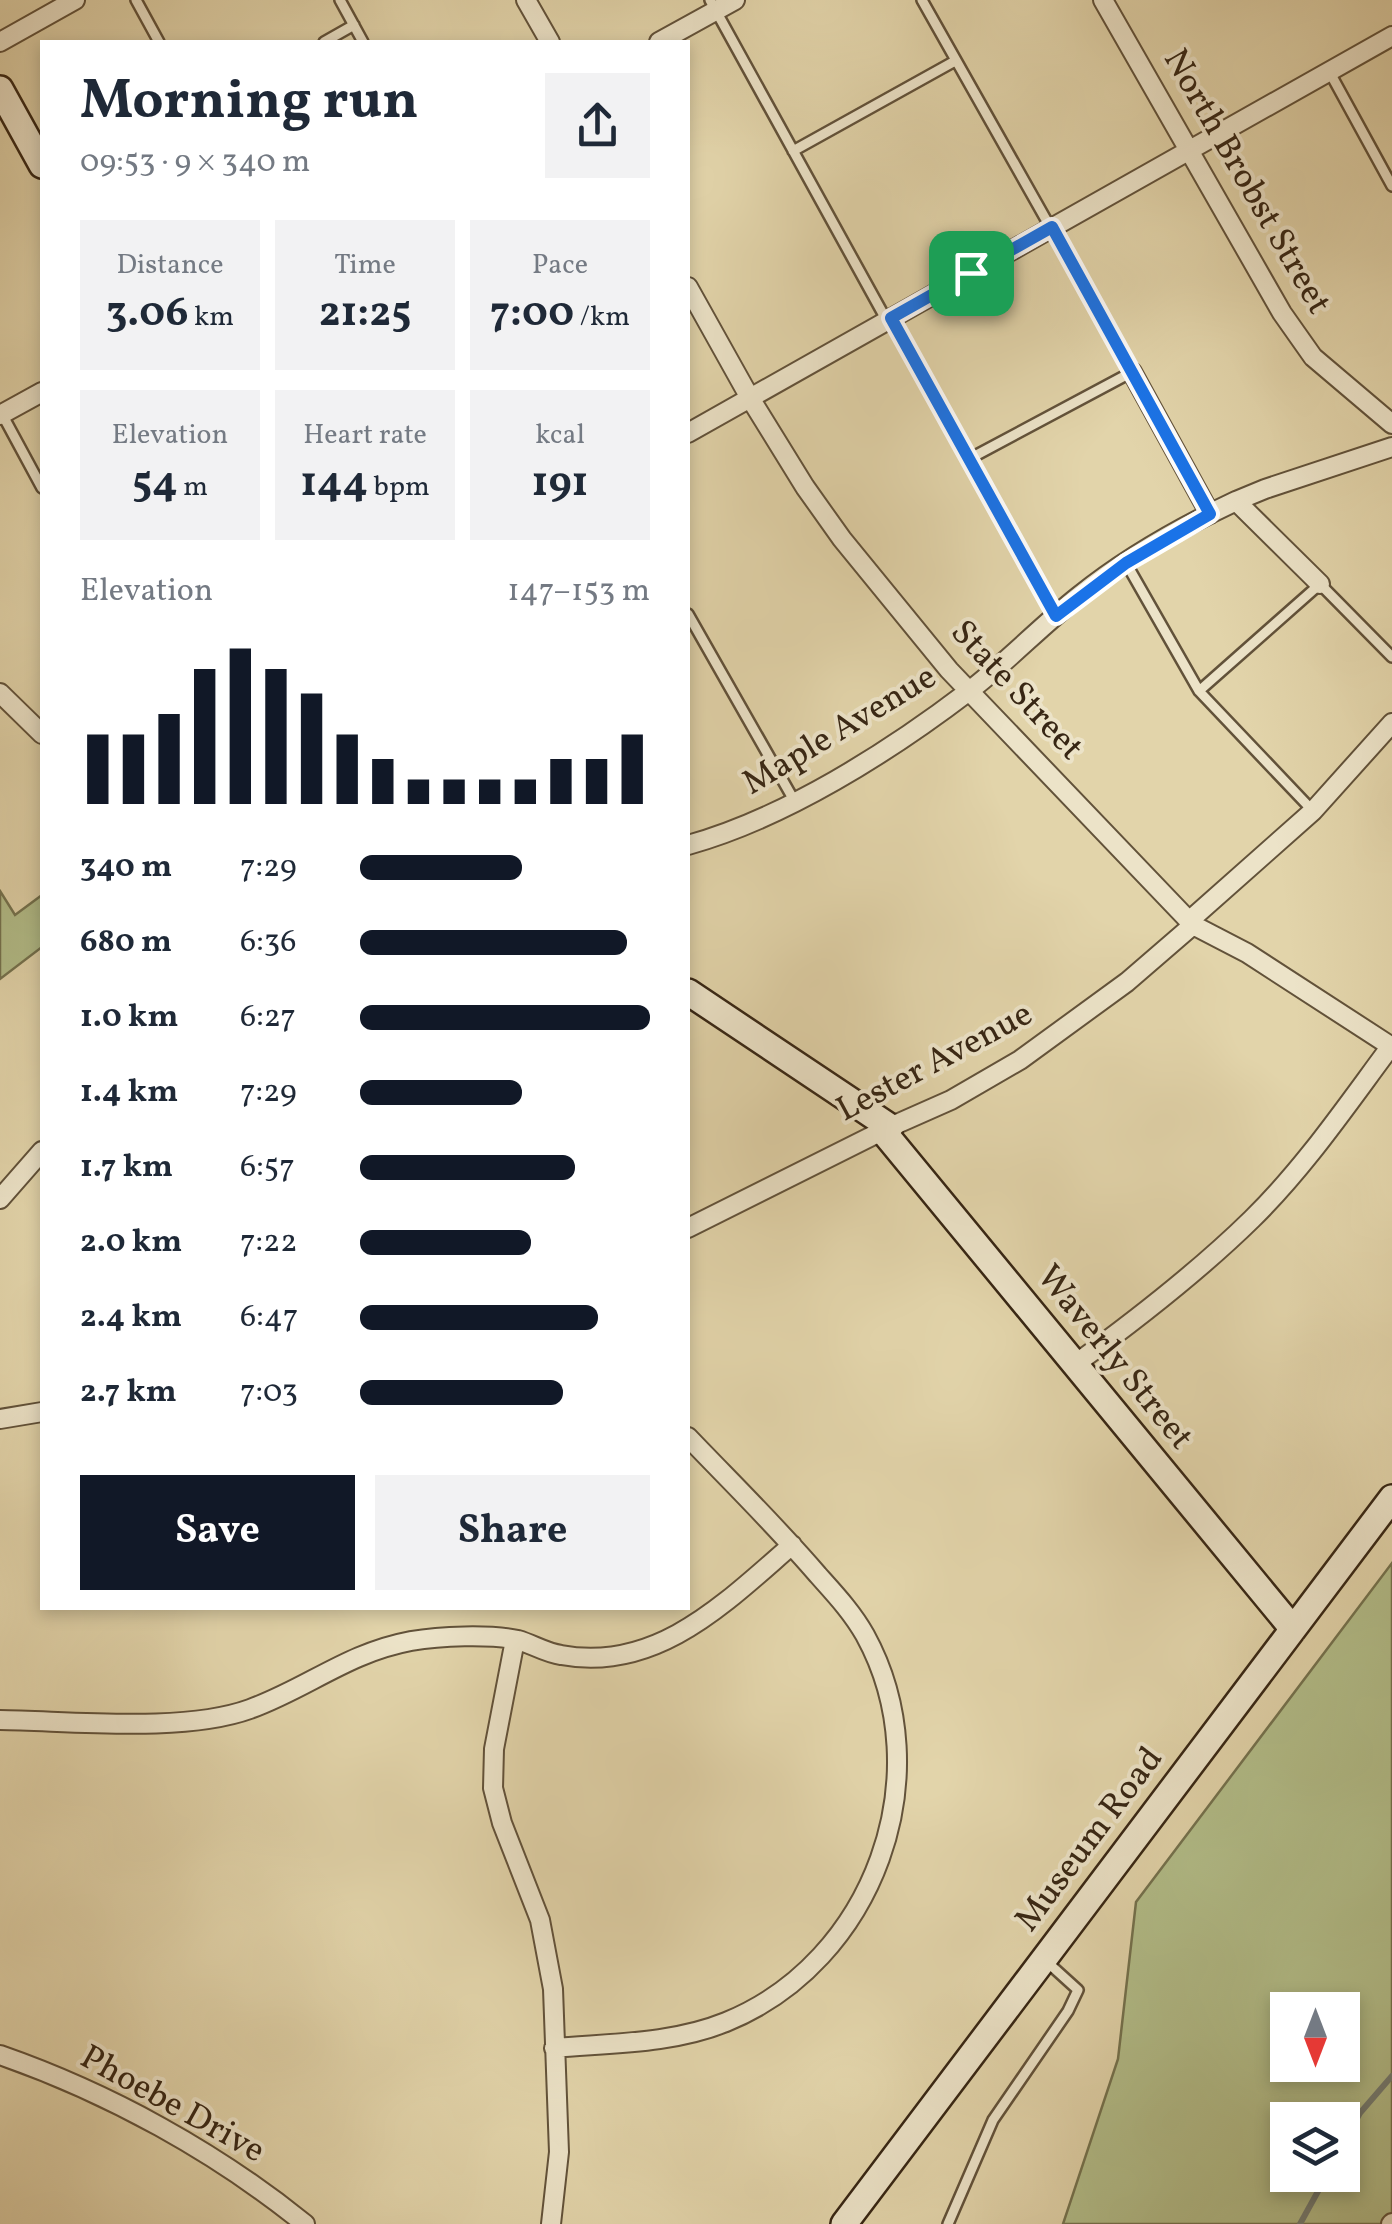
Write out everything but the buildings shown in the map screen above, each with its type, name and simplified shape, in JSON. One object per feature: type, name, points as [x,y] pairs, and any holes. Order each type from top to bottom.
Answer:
[{"type":"street","points":[[0,42],[75,0]]},
{"type":"street","points":[[526,0],[549,40]]},
{"type":"street","points":[[662,40],[713,5],[734,0]]},
{"type":"street","name":"North Brobst Street","points":[[1103,0],[1263,283],[1313,357],[1392,424]]},
{"type":"street","points":[[690,433],[1392,36]]},
{"type":"street","points":[[0,89],[40,161]]},
{"type":"street","name":"State Street","points":[[690,292],[750,398],[842,540],[969,691],[1191,923],[1247,953],[1391,1046]]},
{"type":"street","points":[[1132,372],[1210,514]]},
{"type":"street","points":[[1,415],[40,393]]},
{"type":"street","name":"Maple Avenue","points":[[690,844],[795,802],[854,768],[969,691],[1056,616],[1126,563],[1210,514],[1266,488],[1392,448]]},
{"type":"street","points":[[1236,502],[1320,584]]},
{"type":"street","points":[[0,693],[40,732]]},
{"type":"street","name":"Lester Avenue","points":[[690,1227],[886,1128],[951,1100],[1020,1060],[1127,982],[1313,812],[1392,723]]},
{"type":"street","name":"Waverly Street","points":[[690,993],[886,1128],[1074,1365],[1293,1629]]},
{"type":"street","points":[[1074,1365],[1151,1308],[1253,1218],[1326,1135],[1391,1046]]},
{"type":"street","points":[[0,1199],[40,1153]]},
{"type":"street","points":[[0,1419],[40,1412]]},
{"type":"street","points":[[554,2048],[683,2035],[748,2012],[806,1972],[847,1923],[872,1880],[895,1804],[898,1758],[892,1708],[877,1659],[854,1617],[792,1545],[690,1439]]},
{"type":"street","name":"Museum Road","points":[[844,2224],[1392,1498]]},
{"type":"street","points":[[0,1720],[204,1721],[251,1709],[342,1662],[390,1645],[442,1637],[516,1640],[563,1656],[608,1656],[648,1648],[694,1628],[792,1545]]},
{"type":"street","points":[[516,1640],[494,1749],[494,1788],[502,1823],[525,1876],[546,1942],[553,1989],[559,2152],[551,2224]]},
{"type":"street","name":"Phoebe Drive","points":[[0,2056],[94,2094],[174,2136],[305,2224]]},
{"type":"lane","points":[[136,0],[158,40]]},
{"type":"lane","points":[[340,0],[363,40]]},
{"type":"lane","points":[[922,0],[1132,372],[969,459]]},
{"type":"lane","points":[[713,5],[1056,616]]},
{"type":"lane","points":[[328,40],[354,25]]},
{"type":"lane","points":[[792,151],[955,60]]},
{"type":"lane","points":[[1329,71],[1392,186]]},
{"type":"lane","points":[[1,415],[40,484]]},
{"type":"lane","points":[[1126,563],[1199,691],[1313,812]]},
{"type":"lane","points":[[1199,691],[1320,584],[1392,657]]},
{"type":"lane","points":[[690,618],[795,802]]},
{"type":"lane","points":[[948,2224],[993,2120],[1068,2011],[1078,1990],[1044,1960]]},
{"type":"green space","points":[[0,891],[15,915],[40,896],[40,949],[0,979]]},
{"type":"green space","points":[[1392,1563],[1392,2224],[1063,2224],[1118,2059],[1136,1902]]},
{"type":"waterway","points":[[1360,2113],[1392,2076]]},
{"type":"waterway","points":[[1300,2224],[1318,2192]]},
{"type":"route","points":[[1052,227],[1210,514],[1126,563],[1056,616],[891,318],[971,273],[1052,227]]}]
